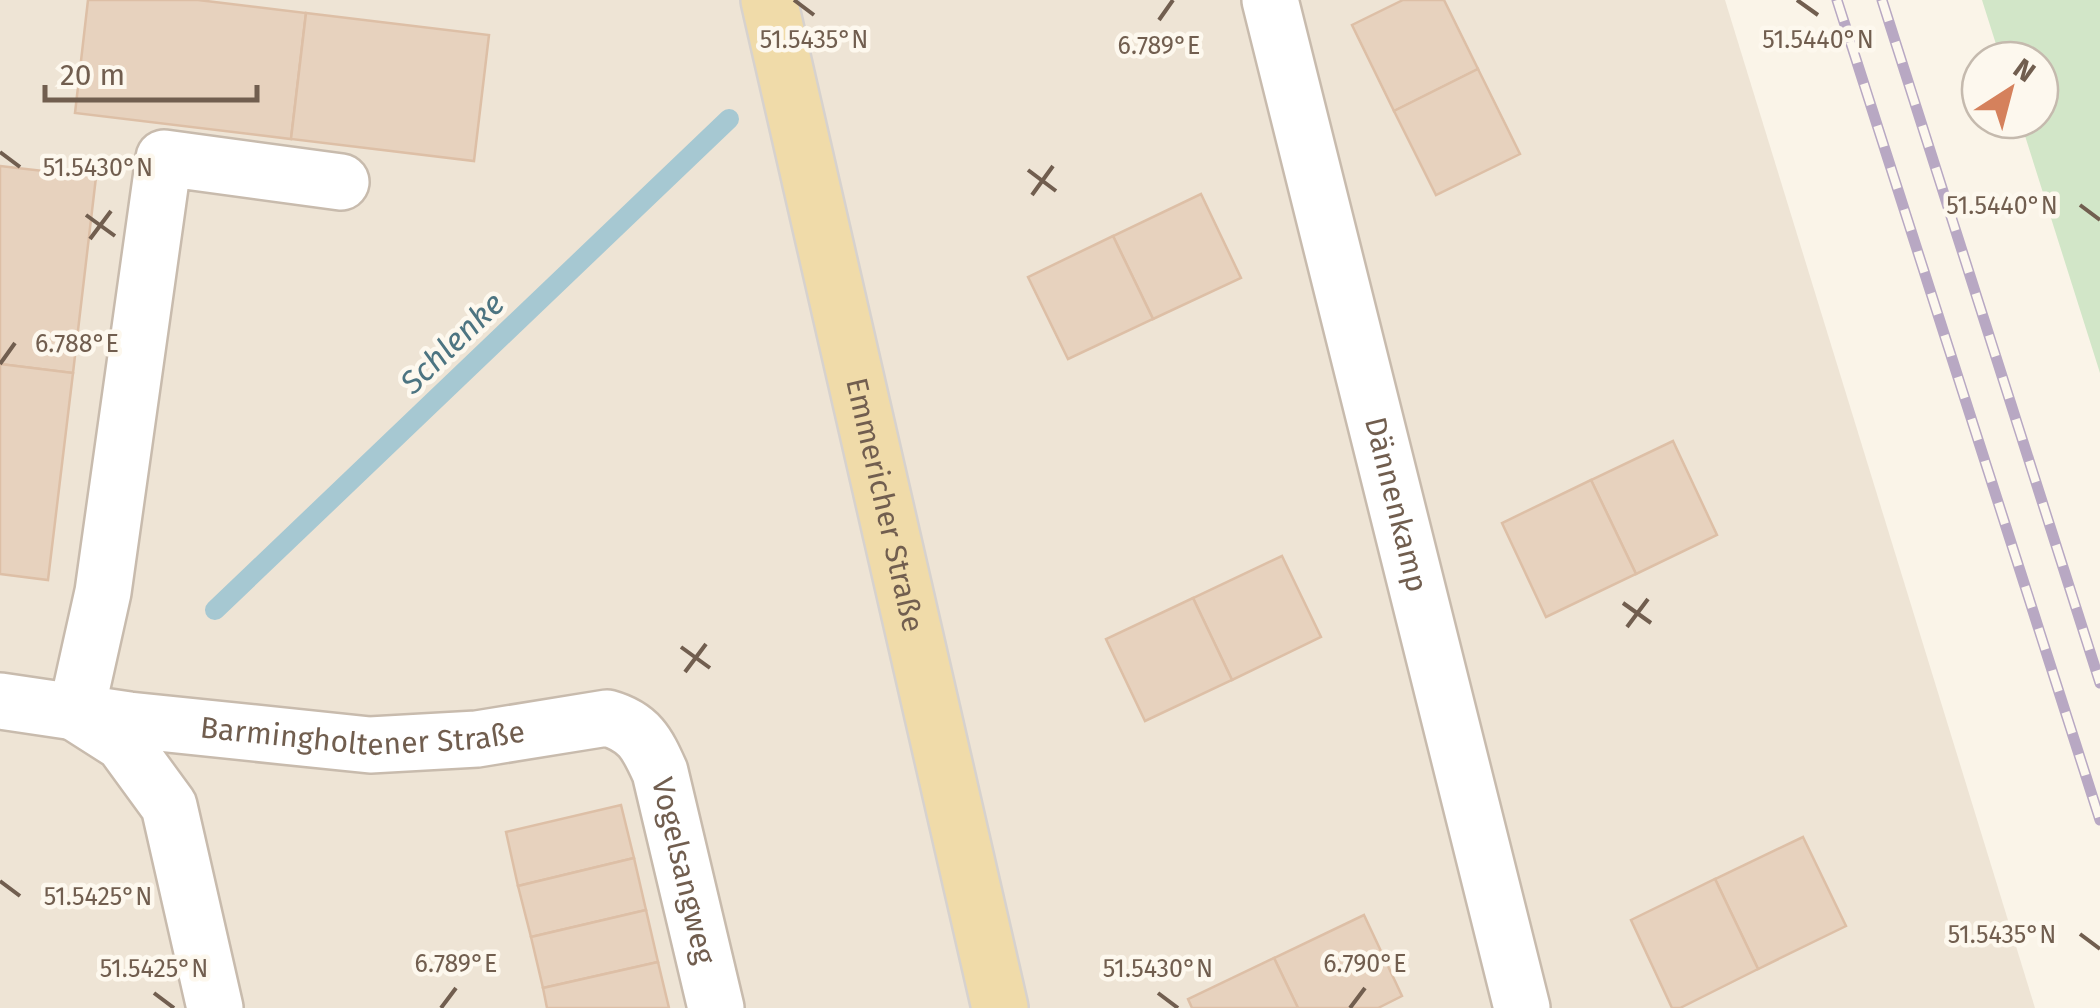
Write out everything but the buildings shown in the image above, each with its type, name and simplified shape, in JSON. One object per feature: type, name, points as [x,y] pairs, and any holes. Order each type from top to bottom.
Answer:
[{"type":"main road","name":"Emmericher Straße","points":[[769,0],[1000,1008]]},
{"type":"street","name":"Dännenkamp","points":[[1270,0],[1522,1008]]},
{"type":"street","points":[[76,714],[103,592],[164,158],[342,182]]},
{"type":"street","name":"Barmingholtener Straße","points":[[0,701],[76,714],[370,744],[477,740],[608,718],[628,724],[642,736]]},
{"type":"street","name":"Barmingholtener Straße","points":[[76,714],[123,743],[170,806],[216,1008]]},
{"type":"street","name":"Vogelsangweg","points":[[642,736],[660,772],[716,1008]]},
{"type":"shaded area","points":[[0,0],[1725,0],[2035,1008],[0,1008]]},
{"type":"green space","points":[[1982,0],[2100,0],[2100,373],[2026,140],[2060,140],[2060,40],[1995,40]]},
{"type":"waterway","name":"Schlenke","points":[[215,610],[729,119]]},
{"type":"railway","points":[[1837,0],[2100,820]]},
{"type":"railway","points":[[1882,0],[2100,683]]}]
